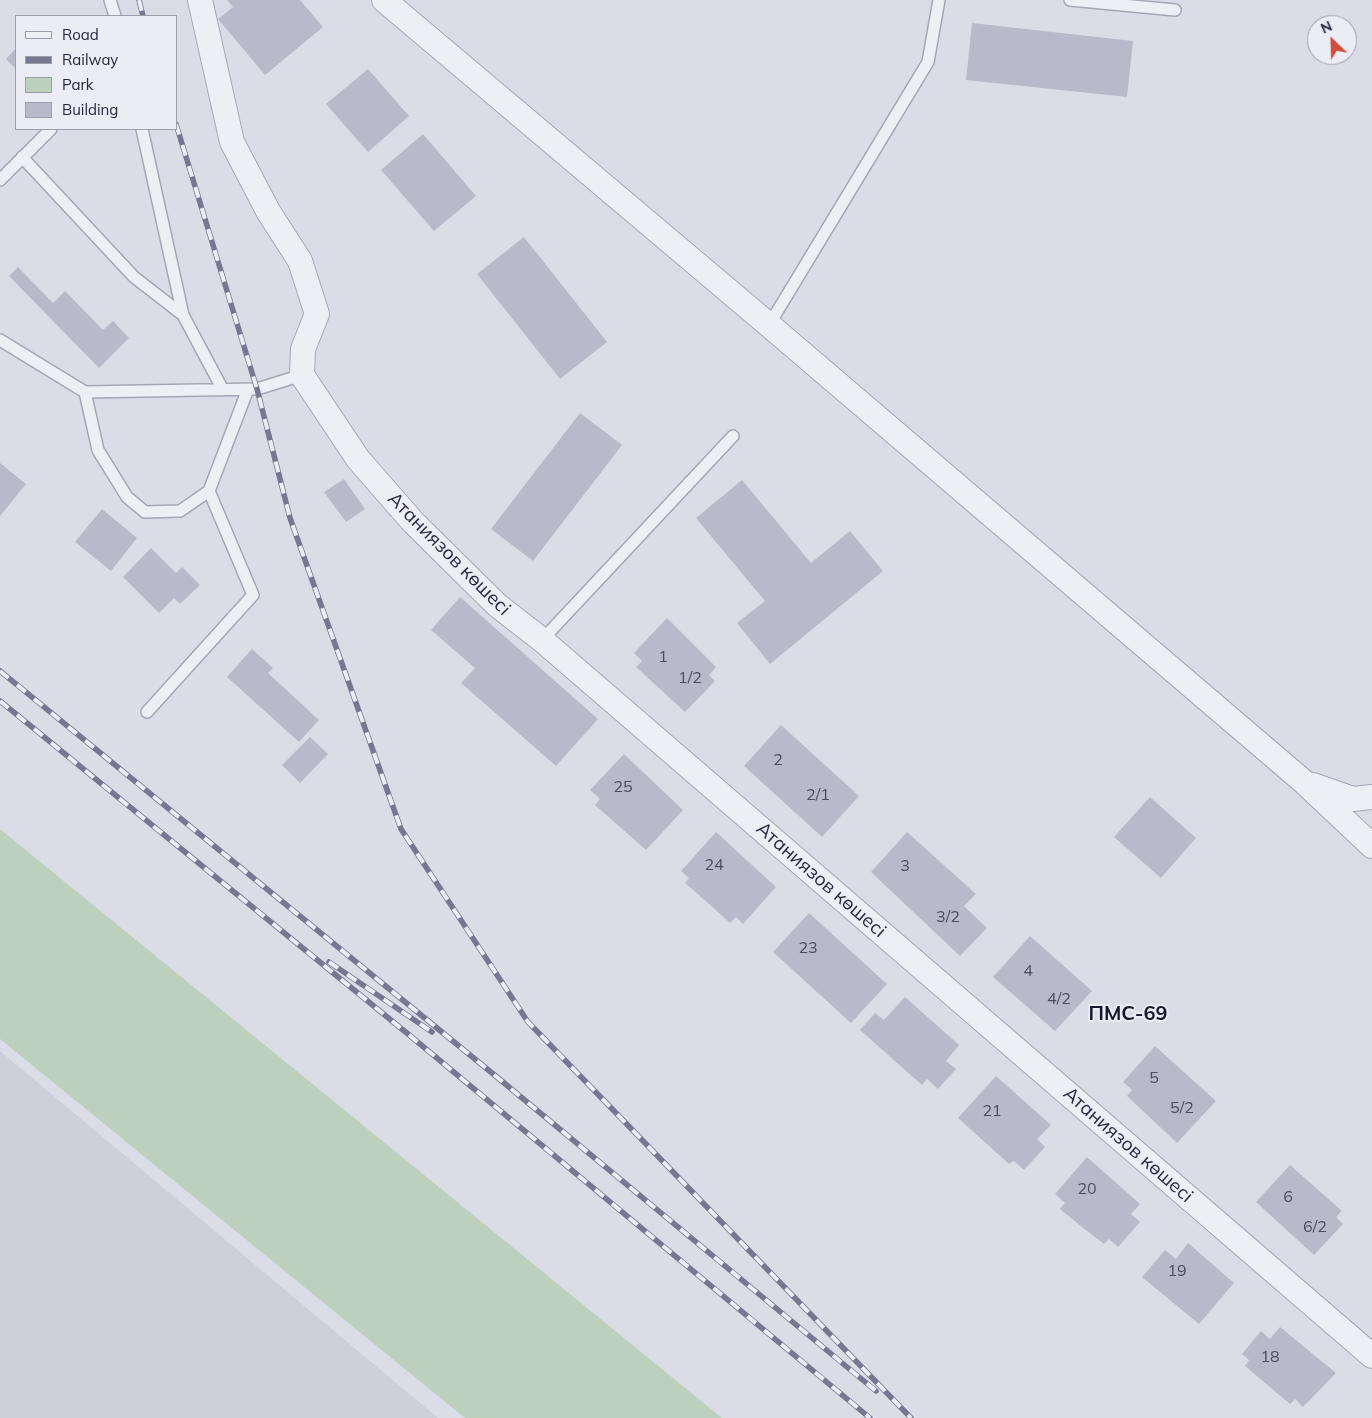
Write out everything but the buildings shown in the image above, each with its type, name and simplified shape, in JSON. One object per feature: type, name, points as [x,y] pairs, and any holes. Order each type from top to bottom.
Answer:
[{"type":"street","points":[[200,0],[232,142],[268,211],[300,262],[317,314],[303,350],[302,375]]},
{"type":"street","points":[[384,0],[769,325],[1304,782],[1372,846]]},
{"type":"street","name":"Атаниязов көшесі","points":[[302,375],[358,459],[413,522],[497,605],[542,640],[1372,1356]]},
{"type":"street","points":[[1304,782],[1353,799],[1372,797]]},
{"type":"lane","points":[[110,0],[115,15]]},
{"type":"lane","points":[[769,325],[928,62],[939,0]]},
{"type":"lane","points":[[1070,0],[1175,10]]},
{"type":"lane","points":[[0,180],[50,130]]},
{"type":"lane","points":[[142,130],[183,315],[223,390]]},
{"type":"lane","points":[[22,157],[134,277],[183,315]]},
{"type":"lane","points":[[0,340],[85,392],[257,389],[302,375]]},
{"type":"lane","points":[[85,392],[98,450],[127,498],[145,512],[180,510],[209,492],[248,389]]},
{"type":"lane","points":[[542,640],[733,436]]},
{"type":"lane","points":[[147,712],[253,595],[209,492]]},
{"type":"shaded area","points":[[0,1051],[438,1418],[0,1418]]},
{"type":"green space","points":[[0,829],[722,1418],[465,1418],[0,1039]]},
{"type":"railway","points":[[139,0],[143,15]]},
{"type":"railway","points":[[178,130],[257,389],[290,518],[401,829],[528,1022],[911,1418]]},
{"type":"railway","points":[[0,671],[492,1073],[876,1391]]},
{"type":"railway","points":[[0,701],[408,1034],[870,1418]]},
{"type":"railway","points":[[329,962],[432,1032]]},
{"type":"district","name":"ПМС-69","points":[[1128,1014]]}]
